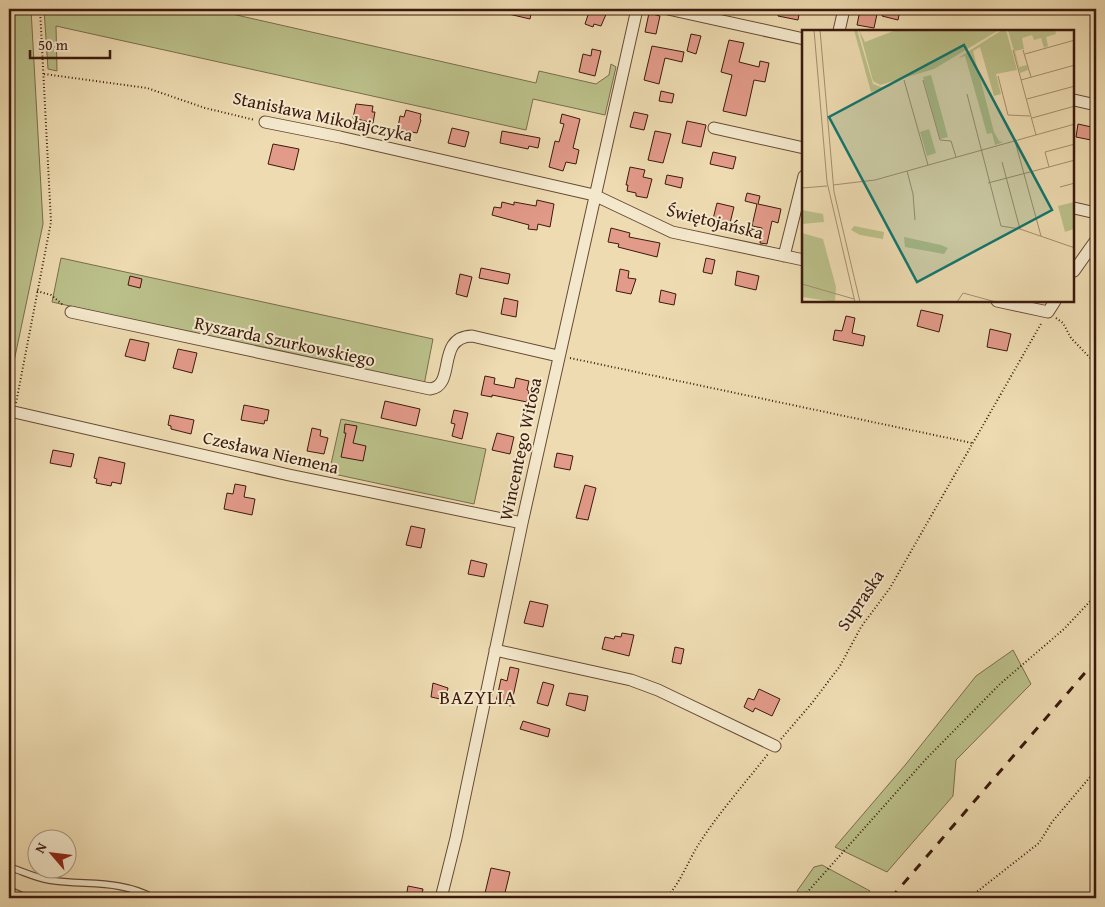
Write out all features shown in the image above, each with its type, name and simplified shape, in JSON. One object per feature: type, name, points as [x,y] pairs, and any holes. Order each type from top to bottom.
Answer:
[{"type":"street","name":"Wincentego Witosa","points":[[441,898],[456,838],[558,356],[637,9]]},
{"type":"street","points":[[668,9],[802,38]]},
{"type":"street","points":[[839,30],[844,9]]},
{"type":"street","points":[[1075,100],[1096,105]]},
{"type":"street","name":"Stanisława Mikołajczyka","points":[[265,122],[340,137],[594,195]]},
{"type":"street","points":[[714,128],[802,148]]},
{"type":"street","points":[[784,256],[802,184]]},
{"type":"street","name":"Świętojańska","points":[[594,195],[672,232],[802,260]]},
{"type":"street","points":[[1075,208],[1096,213]]},
{"type":"street","points":[[1075,270],[1096,240]]},
{"type":"street","points":[[1002,302],[1048,312],[1054,302]]},
{"type":"street","name":"Ryszarda Szurkowskiego","points":[[71,312],[430,389],[437,388],[442,384],[449,353],[459,339],[472,336],[558,356]]},
{"type":"street","name":"Czesława Niemena","points":[[14,412],[290,475],[522,523]]},
{"type":"street","points":[[495,650],[632,680],[658,690],[775,746]]},
{"type":"lane","points":[[9,867],[48,880],[102,883],[140,891],[154,898]]},
{"type":"lane","points":[[9,890],[27,898]]},
{"type":"path","points":[[9,434],[52,222],[40,9]]},
{"type":"path","name":"Stanisława Mikołajczyka","points":[[44,74],[147,88],[206,108],[265,122]]},
{"type":"path","points":[[37,291],[51,295],[71,312]]},
{"type":"path","points":[[1048,312],[1063,323],[1071,338],[1096,364]]},
{"type":"path","name":"Supraska","points":[[666,898],[677,884],[709,828],[775,746],[792,728],[840,666],[861,627],[890,588],[1048,312]]},
{"type":"path","points":[[558,356],[972,443]]},
{"type":"path","points":[[802,898],[926,759],[1000,684],[1064,629],[1096,595]]},
{"type":"path","points":[[969,898],[1039,843],[1052,822],[1096,770]]},
{"type":"green space","points":[[9,9],[31,9],[43,224],[9,385]]},
{"type":"green space","points":[[44,9],[210,9],[536,83],[539,71],[596,84],[609,75],[611,64],[616,67],[605,115],[533,99],[526,130],[56,26],[57,71],[48,69]]},
{"type":"green space","points":[[61,258],[433,339],[424,385],[52,302]]},
{"type":"green space","points":[[341,419],[486,449],[474,504],[329,473]]},
{"type":"green space","points":[[1013,650],[1031,684],[956,760],[953,796],[887,872],[835,847],[906,764],[976,676]]},
{"type":"green space","points":[[822,865],[870,891],[865,898],[808,898],[797,891],[814,867]]},
{"type":"building","points":[[500,9],[532,9],[530,19],[500,12]]},
{"type":"building","points":[[590,9],[607,12],[601,26],[594,24],[593,27],[585,24]]},
{"type":"building","points":[[780,9],[800,9],[798,20],[778,16]]},
{"type":"building","points":[[884,9],[900,10],[898,20],[882,16]]},
{"type":"building","points":[[860,10],[877,14],[874,28],[857,25]]},
{"type":"building","points":[[649,13],[660,16],[656,34],[645,32]]},
{"type":"building","points":[[691,34],[701,36],[696,54],[687,51]]},
{"type":"building","points":[[729,40],[744,43],[739,62],[759,67],[760,61],[769,63],[765,82],[754,80],[746,116],[723,111],[732,75],[721,72]]},
{"type":"building","points":[[652,46],[684,52],[682,62],[665,58],[659,84],[644,80]]},
{"type":"building","points":[[592,49],[601,51],[595,76],[579,72],[583,54],[591,56]]},
{"type":"building","points":[[661,91],[674,94],[672,103],[659,101]]},
{"type":"building","points":[[356,104],[373,106],[372,112],[375,112],[373,123],[353,118]]},
{"type":"building","points":[[406,110],[421,114],[417,133],[406,131],[405,134],[397,133],[400,116],[404,117]]},
{"type":"building","points":[[634,112],[648,115],[644,130],[630,127]]},
{"type":"building","points":[[562,114],[580,119],[573,148],[579,150],[576,164],[566,162],[563,171],[549,167],[555,141],[559,142],[564,124],[560,123]]},
{"type":"building","points":[[687,121],[706,125],[701,147],[682,143]]},
{"type":"building","points":[[1078,124],[1096,128],[1096,141],[1076,137]]},
{"type":"building","points":[[452,128],[469,132],[465,147],[448,143]]},
{"type":"building","points":[[502,131],[540,138],[538,148],[529,146],[528,149],[500,143]]},
{"type":"building","points":[[655,131],[671,134],[663,163],[648,160]]},
{"type":"building","points":[[273,144],[299,149],[294,170],[268,164]]},
{"type":"building","points":[[713,152],[736,157],[733,169],[710,164]]},
{"type":"building","points":[[630,167],[645,170],[643,177],[652,179],[647,198],[636,196],[636,193],[627,191],[628,185],[626,185]]},
{"type":"building","points":[[667,175],[683,178],[681,188],[665,184]]},
{"type":"building","points":[[747,193],[760,196],[758,204],[781,209],[778,223],[772,221],[767,244],[760,243],[762,228],[752,226],[757,204],[745,201]]},
{"type":"building","points":[[537,200],[554,204],[550,227],[538,224],[537,230],[528,229],[529,225],[492,215],[494,207],[501,208],[502,202],[514,205],[514,202],[536,206]]},
{"type":"building","points":[[717,203],[734,207],[730,223],[713,219]]},
{"type":"building","points":[[611,228],[630,233],[629,237],[660,243],[657,257],[618,247],[619,244],[608,242]]},
{"type":"building","points":[[706,258],[715,260],[712,274],[703,272]]},
{"type":"building","points":[[481,268],[510,274],[508,284],[479,278]]},
{"type":"building","points":[[620,269],[629,271],[628,278],[636,279],[631,294],[616,291]]},
{"type":"building","points":[[737,271],[759,276],[756,290],[735,285]]},
{"type":"building","points":[[460,274],[472,277],[467,297],[456,294]]},
{"type":"building","points":[[130,276],[142,279],[140,288],[128,285]]},
{"type":"building","points":[[661,290],[676,294],[674,305],[659,302]]},
{"type":"building","points":[[504,298],[518,301],[516,317],[501,314]]},
{"type":"building","points":[[921,310],[943,315],[939,332],[917,326]]},
{"type":"building","points":[[846,316],[855,318],[852,333],[865,336],[863,346],[833,340],[835,330],[842,331]]},
{"type":"building","points":[[990,329],[1011,334],[1007,351],[987,347]]},
{"type":"building","points":[[130,339],[149,343],[145,361],[125,356]]},
{"type":"building","points":[[178,349],[197,353],[192,373],[173,368]]},
{"type":"building","points":[[485,376],[495,378],[494,384],[514,388],[516,378],[529,381],[527,402],[492,395],[492,397],[481,395]]},
{"type":"building","points":[[385,401],[420,409],[416,426],[381,418]]},
{"type":"building","points":[[244,405],[269,410],[267,421],[265,420],[264,424],[241,420]]},
{"type":"building","points":[[454,410],[468,413],[462,439],[452,436],[455,424],[451,423]]},
{"type":"building","points":[[170,415],[194,420],[191,434],[171,429],[171,426],[168,425]]},
{"type":"building","points":[[345,424],[357,426],[353,443],[366,446],[363,461],[341,457],[346,433],[344,433]]},
{"type":"building","points":[[312,428],[321,430],[320,436],[328,438],[324,454],[307,451]]},
{"type":"building","points":[[497,433],[514,437],[510,454],[492,450]]},
{"type":"building","points":[[53,450],[74,454],[71,467],[50,463]]},
{"type":"building","points":[[557,453],[573,456],[570,470],[554,467]]},
{"type":"building","points":[[99,457],[125,463],[121,484],[112,482],[111,486],[96,483],[97,479],[94,478]]},
{"type":"building","points":[[235,484],[246,486],[244,497],[255,499],[252,515],[224,509],[227,493],[233,494]]},
{"type":"building","points":[[585,485],[596,488],[588,520],[576,518]]},
{"type":"building","points":[[411,526],[425,529],[421,548],[406,545]]},
{"type":"building","points":[[471,560],[487,564],[484,577],[468,574]]},
{"type":"building","points":[[530,601],[548,605],[543,627],[524,623]]},
{"type":"building","points":[[622,633],[634,635],[629,656],[602,649],[605,637],[614,639],[615,636],[621,637]]},
{"type":"building","points":[[675,647],[684,649],[681,664],[672,662]]},
{"type":"building","points":[[510,667],[519,669],[511,706],[496,702],[501,679],[507,681]]},
{"type":"building","points":[[543,682],[554,685],[548,706],[537,703]]},
{"type":"building","points":[[433,683],[448,688],[445,700],[431,697]]},
{"type":"building","points":[[759,689],[780,699],[772,716],[755,708],[753,712],[744,707],[748,698],[754,700]]},
{"type":"building","points":[[569,693],[588,696],[585,711],[566,705]]},
{"type":"building","points":[[523,721],[550,729],[548,737],[520,729]]},
{"type":"building","points":[[491,868],[510,872],[504,897],[485,893]]},
{"type":"building","points":[[408,886],[423,889],[421,898],[406,898]]},
{"type":"railway","points":[[891,898],[1096,660]]},
{"type":"district","name":"BAZYLIA","points":[[478,697]]}]
